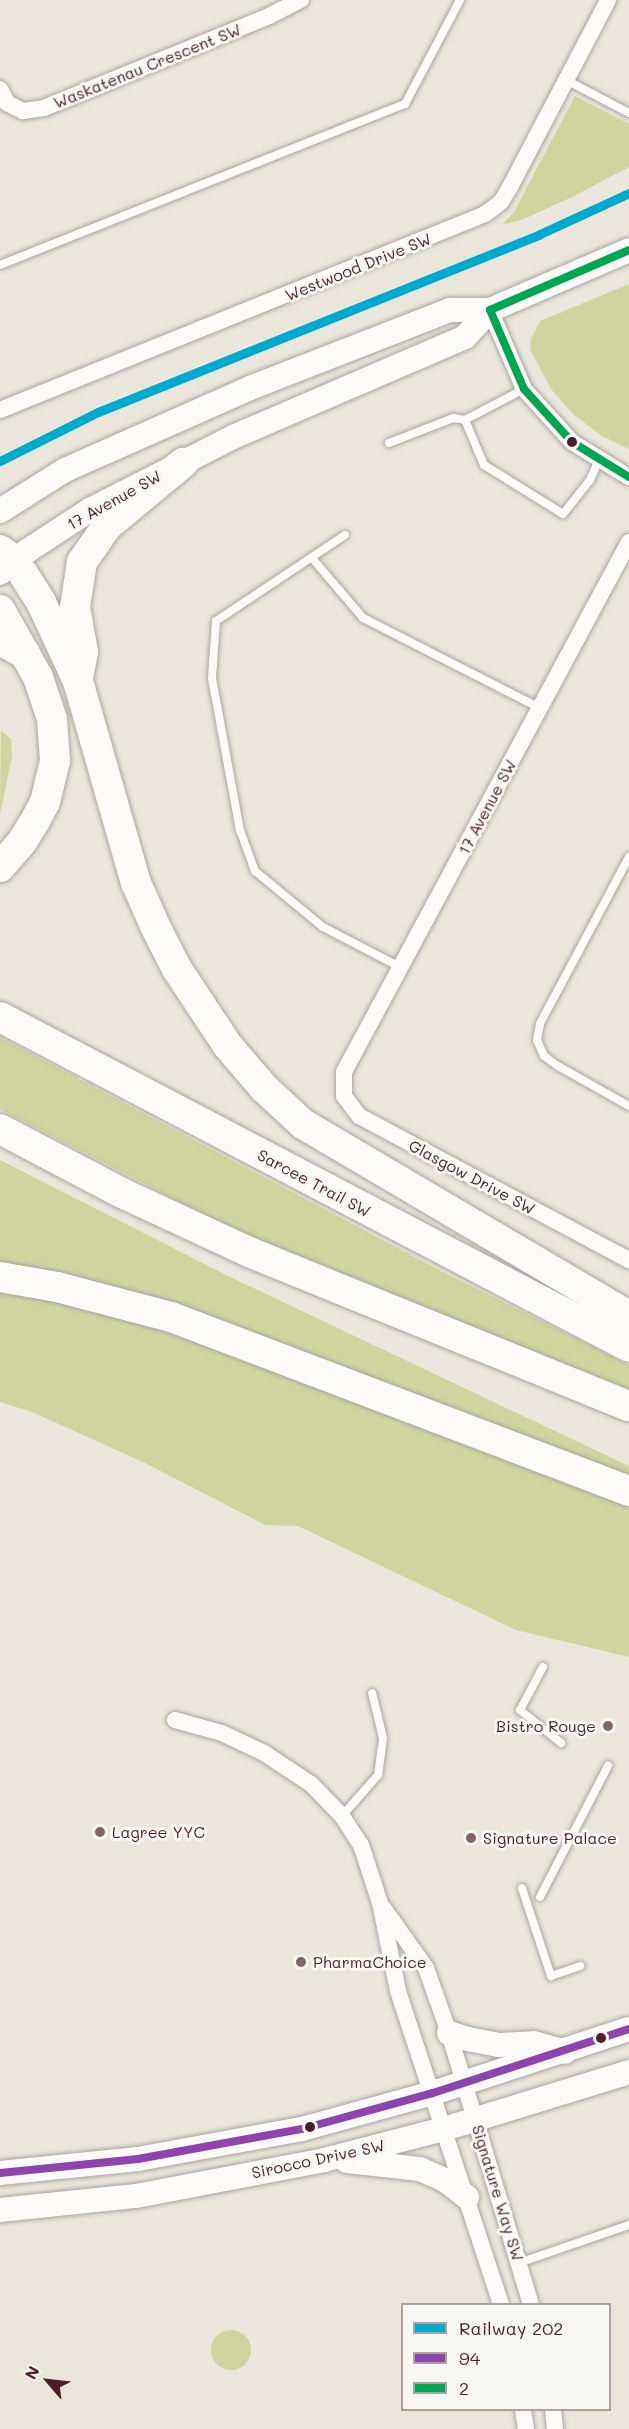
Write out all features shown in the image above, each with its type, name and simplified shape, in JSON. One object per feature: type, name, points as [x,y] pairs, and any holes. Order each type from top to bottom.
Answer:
[{"type":"highway","points":[[78,681],[83,652],[75,599],[82,562],[107,526],[183,462]]},
{"type":"highway","points":[[5,561],[41,602],[78,681],[136,883],[157,930],[200,1005],[228,1046],[264,1088],[303,1124],[629,1316]]},
{"type":"highway","points":[[0,610],[13,647],[48,700],[55,739],[55,761],[45,802],[36,821],[21,843],[0,867]]},
{"type":"highway","name":"Sarcee Trail SW","points":[[0,1017],[629,1347]]},
{"type":"highway","points":[[0,1129],[122,1193],[240,1248],[629,1407]]},
{"type":"highway","points":[[0,1277],[57,1287],[171,1317],[629,1491]]},
{"type":"street","name":"Waskatenau Crescent SW","points":[[0,89],[7,103],[23,111],[44,108],[269,16],[301,0]]},
{"type":"street","name":"Westwood Drive SW","points":[[0,410],[485,214],[501,202],[510,188],[608,0]]},
{"type":"street","name":"17 Avenue SW","points":[[0,511],[65,470],[250,388],[450,310],[490,310],[629,250]]},
{"type":"street","name":"17 Avenue SW","points":[[5,561],[90,510],[233,437],[465,337],[490,310]]},
{"type":"street","points":[[490,310],[524,389],[572,442],[629,477]]},
{"type":"street","name":"17 Avenue SW","points":[[345,1072],[629,542]]},
{"type":"street","name":"Glasgow Drive SW","points":[[345,1072],[344,1096],[359,1116],[629,1260]]},
{"type":"street","points":[[175,1720],[222,1733],[264,1753],[311,1784],[342,1816],[361,1845],[380,1903]]},
{"type":"street","name":"Signature Way SW","points":[[380,1903],[426,1968],[476,2119],[531,2303]]},
{"type":"street","name":"Signature Way SW","points":[[380,1903],[399,1991],[501,2303]]},
{"type":"street","name":"Sirocco Drive SW","points":[[0,2174],[138,2159],[302,2129],[433,2093],[565,2052],[629,2029]]},
{"type":"street","points":[[449,2033],[468,2040],[499,2045],[534,2043],[565,2052]]},
{"type":"street","name":"Sirocco Drive SW","points":[[0,2210],[136,2196],[324,2160],[444,2129],[629,2072]]},
{"type":"street","points":[[324,2160],[420,2169],[445,2180],[467,2197]]},
{"type":"street","points":[[523,2411],[526,2429]]},
{"type":"street","points":[[553,2411],[555,2429]]},
{"type":"lane","points":[[0,265],[405,104],[460,0]]},
{"type":"lane","points":[[566,80],[629,112]]},
{"type":"lane","points":[[389,443],[453,418],[465,420],[524,389]]},
{"type":"lane","points":[[465,420],[484,465],[563,514],[590,480],[599,460]]},
{"type":"lane","points":[[345,535],[216,621],[212,678],[240,830],[255,872],[323,927],[400,967]]},
{"type":"lane","points":[[312,558],[363,618],[540,708]]},
{"type":"lane","points":[[629,857],[540,1024],[537,1040],[544,1056],[629,1106]]},
{"type":"lane","points":[[543,1667],[520,1710],[561,1743]]},
{"type":"lane","points":[[342,1816],[378,1775],[383,1738],[372,1693]]},
{"type":"lane","points":[[540,1897],[608,1766]]},
{"type":"lane","points":[[522,1888],[551,1976],[580,1966]]},
{"type":"lane","points":[[519,2263],[629,2225]]},
{"type":"green space","points":[[575,96],[629,124],[629,167],[524,219],[502,225],[514,212]]},
{"type":"green space","points":[[629,284],[629,449],[602,436],[573,414],[551,389],[530,349],[531,339],[540,321]]},
{"type":"green space","points":[[1,731],[11,739],[12,757],[0,814]]},
{"type":"green space","points":[[0,1037],[437,1269],[629,1365],[629,1395],[329,1273],[216,1221],[0,1109]]},
{"type":"green space","points":[[0,1160],[230,1277],[629,1466],[629,1657],[516,1630],[298,1526],[265,1525],[145,1463],[32,1412],[0,1402]]},
{"type":"green space","points":[[231,2330],[245,2336],[251,2350],[245,2364],[231,2370],[217,2364],[211,2350],[217,2336]]},
{"type":"rail line","name":"202","points":[[0,461],[98,412],[540,234],[629,193]]},
{"type":"transit line","name":"2","points":[[490,310],[629,250]]},
{"type":"transit line","name":"2","points":[[490,310],[524,389],[572,442],[629,477]]},
{"type":"transit line","name":"94","points":[[0,2173],[138,2159],[302,2129],[433,2093],[629,2029]]},
{"type":"place","name":"Bistro Rouge","points":[[608,1726]]},
{"type":"place","name":"Lagree YYC","points":[[100,1832]]},
{"type":"place","name":"Signature Palace","points":[[471,1838]]},
{"type":"place","name":"PharmaChoice","points":[[301,1962]]}]
